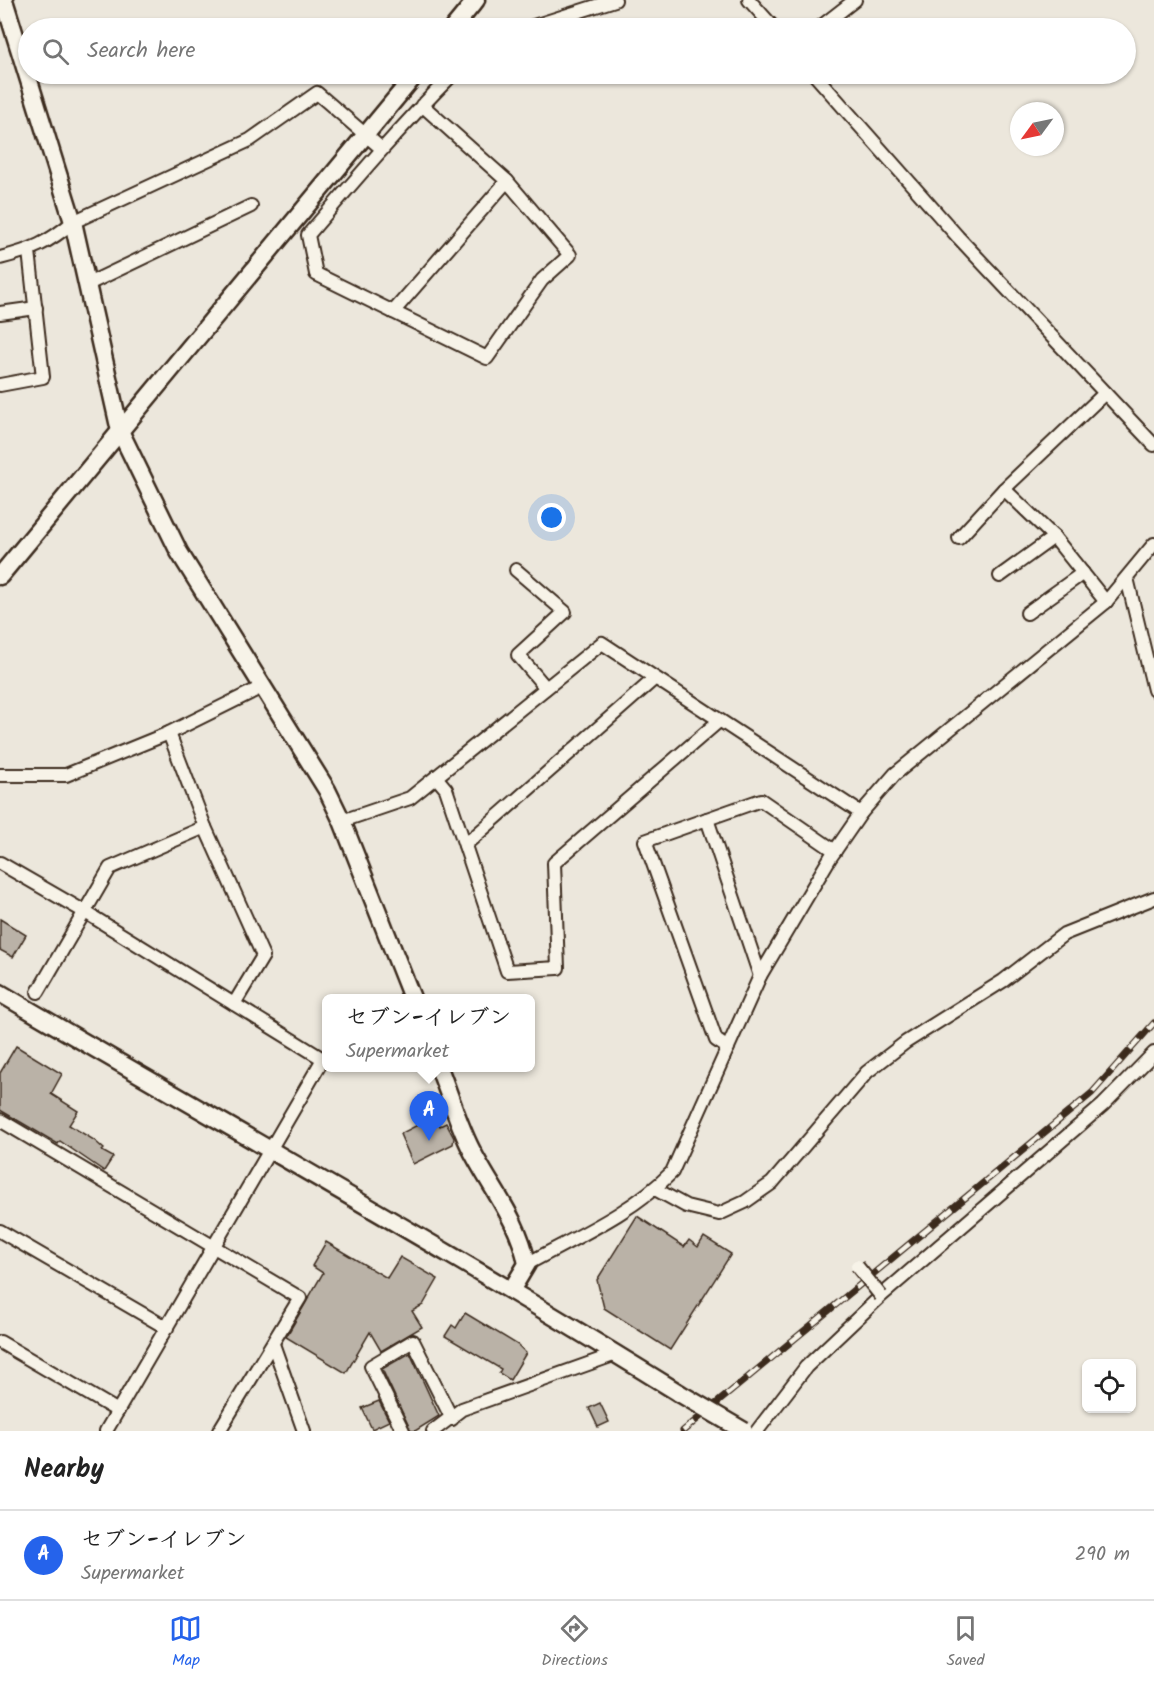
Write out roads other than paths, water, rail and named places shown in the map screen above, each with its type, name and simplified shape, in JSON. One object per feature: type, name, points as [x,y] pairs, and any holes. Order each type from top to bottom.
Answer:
[{"type":"street","points":[[4,0],[18,45]]},
{"type":"street","points":[[461,18],[476,0]]},
{"type":"street","points":[[558,18],[615,0]]},
{"type":"street","points":[[749,0],[765,18]]},
{"type":"street","points":[[832,18],[855,0]]},
{"type":"street","points":[[30,84],[73,222],[120,431],[179,552],[327,790],[342,821],[410,994]]},
{"type":"street","points":[[0,575],[408,84]]},
{"type":"street","points":[[422,105],[507,181],[570,255],[542,280],[487,358],[316,274],[308,235],[382,149],[422,105],[443,84]]},
{"type":"street","points":[[823,84],[958,237],[1154,445]]},
{"type":"street","points":[[0,258],[29,251],[49,242],[73,222],[250,140],[318,93],[382,149]]},
{"type":"street","points":[[393,312],[507,181]]},
{"type":"street","points":[[88,284],[251,206]]},
{"type":"street","points":[[0,385],[43,377],[29,251]]},
{"type":"street","points":[[0,313],[36,308]]},
{"type":"street","points":[[959,538],[1004,489],[1105,393]]},
{"type":"street","points":[[1004,489],[1054,537],[1106,602]]},
{"type":"street","points":[[1000,576],[1054,537]]},
{"type":"street","points":[[512,1289],[527,1264],[604,1222],[655,1189],[672,1172],[760,976],[861,813],[895,774],[1106,602],[1154,544]]},
{"type":"street","points":[[516,570],[565,612],[518,655],[546,688]]},
{"type":"street","points":[[1028,613],[1083,573]]},
{"type":"street","points":[[1127,578],[1154,690]]},
{"type":"street","points":[[342,821],[410,798],[602,643],[861,813]]},
{"type":"street","points":[[465,845],[654,679]]},
{"type":"street","points":[[0,775],[66,775],[169,733],[264,686]]},
{"type":"street","points":[[436,777],[446,789],[507,970],[558,968],[554,863],[719,721]]},
{"type":"street","points":[[169,733],[205,827],[263,956],[234,1004]]},
{"type":"street","points":[[728,1048],[716,1040],[645,841],[761,800],[835,852]]},
{"type":"street","points":[[707,819],[760,976]]},
{"type":"street","points":[[38,992],[110,868],[205,827]]},
{"type":"street","points":[[0,863],[85,912],[322,1058]]},
{"type":"street","points":[[655,1189],[686,1206],[719,1214],[745,1202],[772,1183],[867,1072],[906,1042],[995,987],[1064,933],[1154,898]]},
{"type":"street","points":[[0,993],[269,1151],[512,1289],[744,1431]]},
{"type":"street","points":[[757,1431],[806,1366],[881,1296],[1103,1105],[1154,1053]]},
{"type":"street","points":[[106,1431],[216,1246],[322,1061]]},
{"type":"street","points":[[441,1072],[469,1145],[516,1227],[527,1264]]},
{"type":"street","points":[[0,1120],[216,1246],[300,1298],[219,1431]]},
{"type":"street","points":[[0,1230],[166,1328]]},
{"type":"street","points":[[857,1266],[881,1296]]},
{"type":"street","points":[[403,1431],[371,1366],[413,1341],[452,1419]]},
{"type":"street","points":[[0,1342],[118,1411]]},
{"type":"street","points":[[273,1344],[304,1431]]},
{"type":"street","points":[[433,1431],[452,1419],[462,1409],[616,1354]]},
{"type":"railway","points":[[683,1431],[1092,1093],[1154,1023]]},
{"type":"place","name":"セブン-イレブン","points":[[429,1141]]}]
